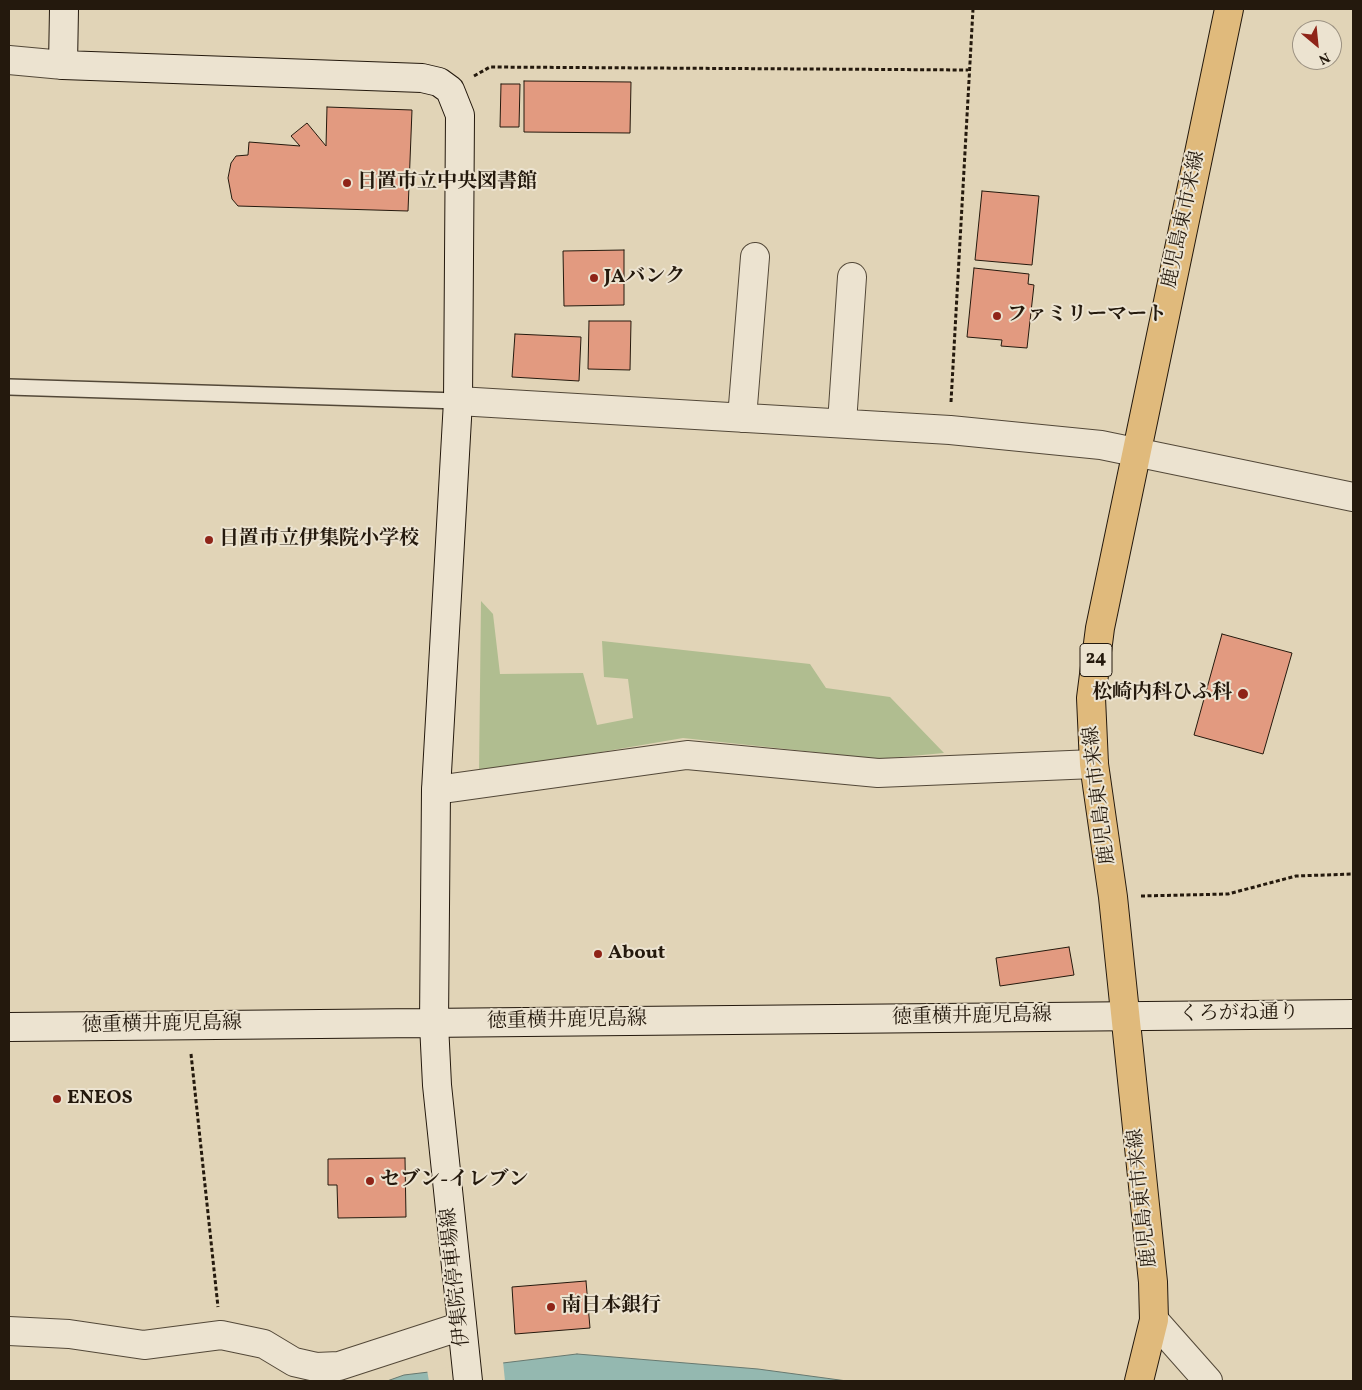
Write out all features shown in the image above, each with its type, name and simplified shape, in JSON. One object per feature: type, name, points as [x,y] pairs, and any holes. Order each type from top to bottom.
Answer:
[{"type":"main road","name":"鹿児島東市来線","points":[[1139,1381],[1154,1320],[1153,1282],[1113,897],[1094,764],[1092,690],[1100,628],[1229,9]]},
{"type":"street","points":[[63,65],[64,9]]},
{"type":"street","points":[[9,60],[63,65],[422,78],[439,82],[450,90]]},
{"type":"street","name":"伊集院停車場線","points":[[450,90],[460,115],[458,401],[436,790],[434,1024],[437,1085],[468,1381]]},
{"type":"street","points":[[742,418],[755,257]]},
{"type":"street","points":[[842,423],[852,277]]},
{"type":"street","points":[[458,401],[950,430],[1101,445],[1353,497]]},
{"type":"street","points":[[436,790],[688,755],[878,773],[1094,764]]},
{"type":"street","name":"くろがね通り","points":[[1126,1016],[1353,1014]]},
{"type":"street","name":"徳重横井鹿児島線","points":[[9,1027],[1126,1016]]},
{"type":"street","points":[[1154,1320],[1208,1381]]},
{"type":"street","points":[[9,1332],[69,1334],[144,1345],[221,1335],[264,1344],[294,1362],[316,1367],[339,1366],[463,1336]]},
{"type":"lane","points":[[9,387],[458,401]]},
{"type":"path","points":[[950,430],[968,70],[973,9]]},
{"type":"path","points":[[450,90],[490,67],[968,70]]},
{"type":"path","points":[[1113,897],[1228,894],[1296,876],[1353,874]]},
{"type":"path","points":[[189,1025],[221,1335]]},
{"type":"green space","points":[[481,601],[493,614],[500,674],[583,673],[597,725],[633,718],[628,679],[604,677],[602,641],[810,664],[826,688],[890,697],[944,753],[879,759],[683,738],[479,773]]},
{"type":"water","points":[[577,1354],[758,1369],[847,1381],[387,1381],[404,1375]]},
{"type":"pier","points":[[503,1361],[505,1381],[429,1381],[427,1370]]},
{"type":"building","points":[[524,81],[631,82],[630,133],[524,132]]},
{"type":"building","points":[[501,84],[520,84],[519,127],[500,127]]},
{"type":"building","points":[[327,107],[412,110],[408,211],[238,206],[232,199],[228,178],[231,163],[236,156],[248,155],[249,142],[300,146],[291,136],[307,123],[326,146]]},
{"type":"building","points":[[982,191],[1039,196],[1032,265],[975,260]]},
{"type":"building","name":"JAバンク","points":[[624,250],[624,305],[564,306],[563,251]]},
{"type":"building","points":[[974,268],[1029,274],[1028,284],[1034,285],[1027,348],[1001,346],[1002,340],[967,337]]},
{"type":"building","points":[[589,321],[631,321],[630,370],[588,369]]},
{"type":"building","points":[[515,334],[581,337],[579,381],[512,377]]},
{"type":"building","name":"松崎内科ひふ科","points":[[1222,634],[1292,653],[1263,754],[1194,735]]},
{"type":"building","points":[[1069,947],[1074,975],[1000,986],[996,958]]},
{"type":"building","points":[[405,1158],[406,1217],[338,1218],[337,1185],[328,1185],[328,1159]]},
{"type":"building","name":"南日本銀行","points":[[586,1281],[590,1328],[515,1334],[512,1287]]},
{"type":"place","name":"日置市立中央図書館","points":[[347,183]]},
{"type":"place","name":"JAバンク","points":[[594,278]]},
{"type":"place","name":"ファミリーマート","points":[[997,316]]},
{"type":"place","name":"日置市立伊集院小学校","points":[[209,540]]},
{"type":"place","name":"松崎内科ひふ科","points":[[1243,694]]},
{"type":"place","name":"About","points":[[598,954]]},
{"type":"place","name":"ENEOS","points":[[57,1099]]},
{"type":"place","name":"セブン-イレブン","points":[[370,1181]]},
{"type":"place","name":"南日本銀行","points":[[551,1307]]}]
